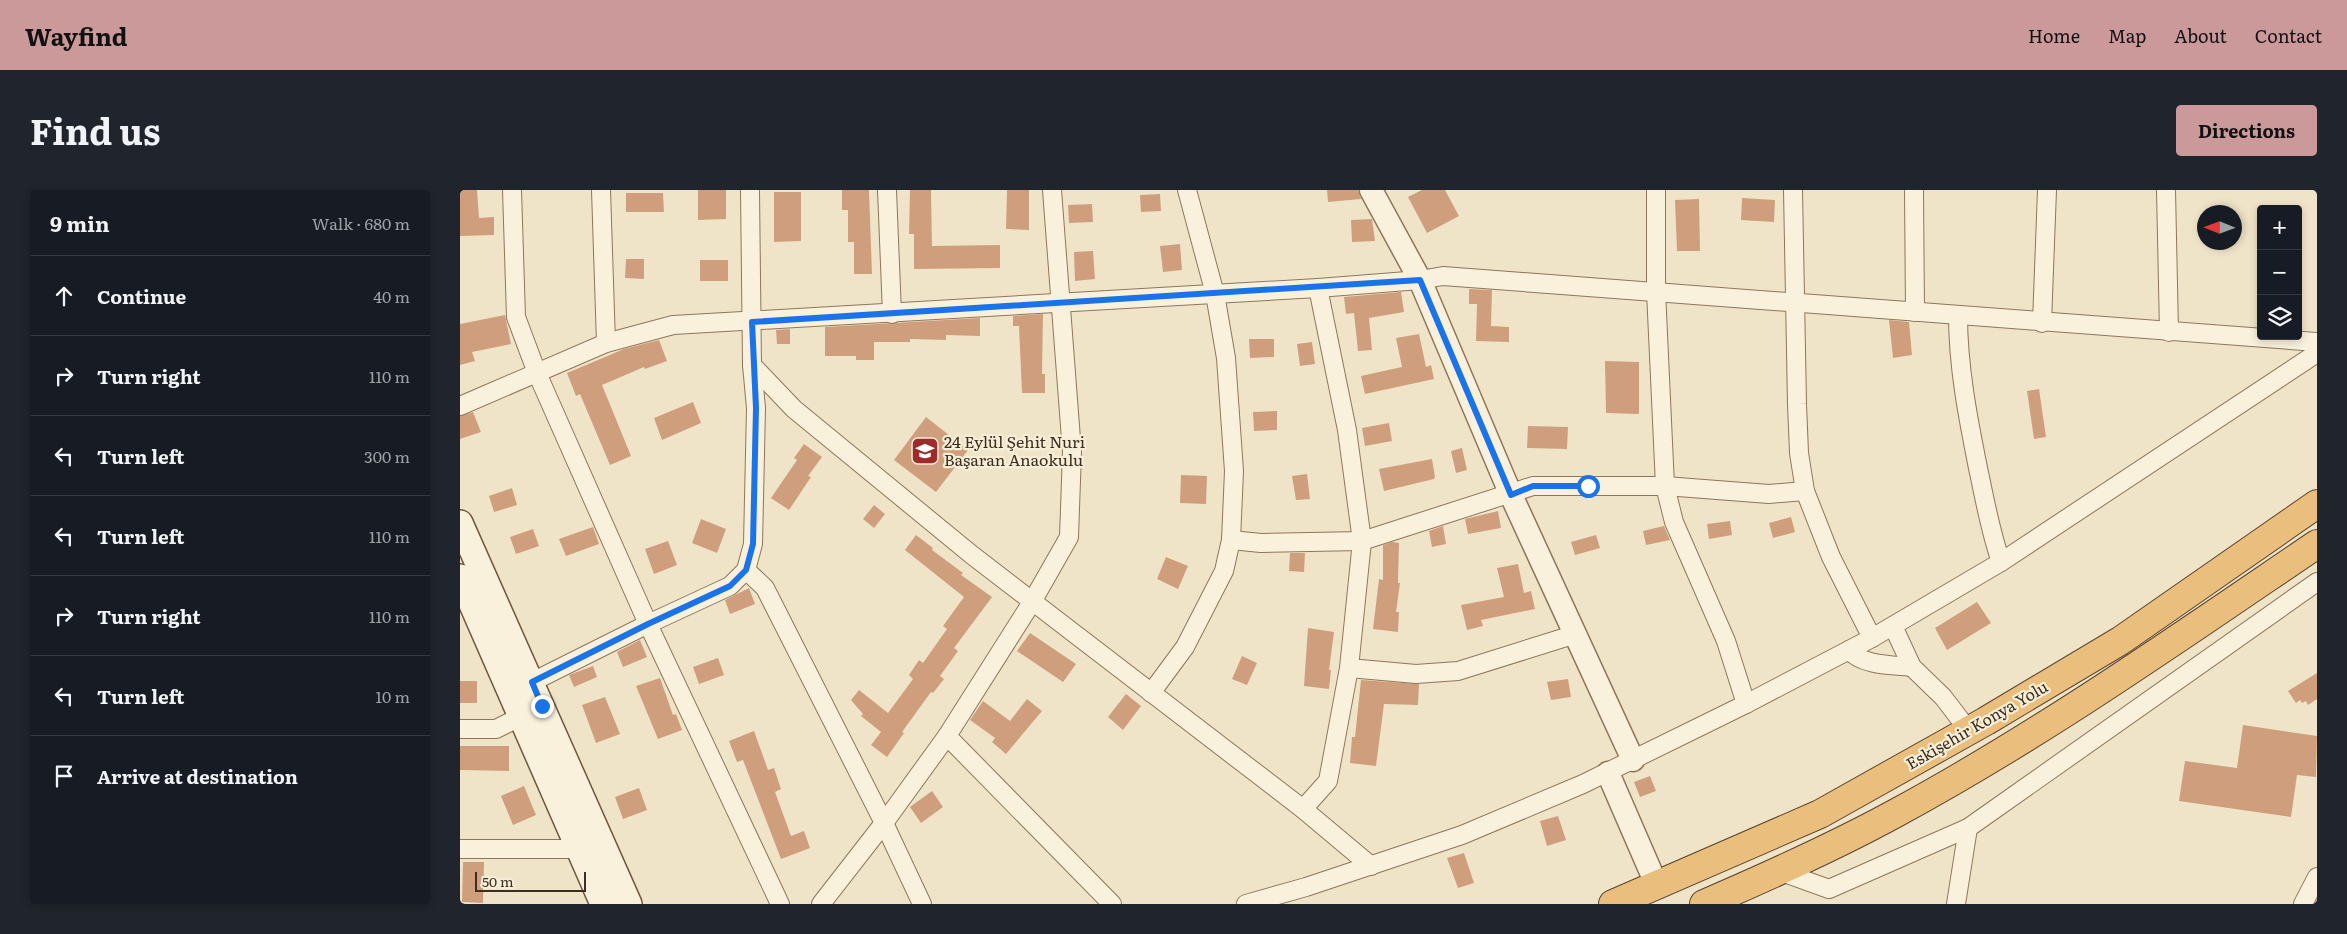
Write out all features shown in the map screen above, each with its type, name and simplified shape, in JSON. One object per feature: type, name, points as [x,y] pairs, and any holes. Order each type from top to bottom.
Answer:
[{"type":"highway","name":"Eskişehir Konya Yolu","points":[[1614,904],[1820,814],[1969,731],[2120,641],[2317,504]]},
{"type":"highway","points":[[1704,904],[1779,871],[1896,814],[2005,749],[2155,654],[2317,544]]},
{"type":"main road","points":[[460,523],[532,712],[629,904]]},
{"type":"main road","points":[[460,577],[521,687]]},
{"type":"main road","points":[[532,712],[578,849],[603,904]]},
{"type":"street","points":[[512,190],[516,317],[536,373],[648,624],[780,904]]},
{"type":"street","points":[[601,190],[606,342]]},
{"type":"street","points":[[521,687],[730,586],[746,570],[753,544],[756,408],[752,365],[750,190]]},
{"type":"street","points":[[887,190],[892,314]]},
{"type":"street","points":[[821,904],[884,823],[947,736],[1032,602],[1069,537],[1072,452],[1052,190]]},
{"type":"street","points":[[1151,693],[1185,647],[1194,630],[1224,571],[1231,540],[1233,462],[1226,358],[1215,294],[1187,190]]},
{"type":"street","points":[[1371,190],[1420,280],[1511,495],[1633,760]]},
{"type":"street","points":[[1656,190],[1656,291],[1665,486],[1674,522],[1726,641],[1746,704]]},
{"type":"street","points":[[1793,190],[1799,453],[1805,491],[1831,557],[1872,638]]},
{"type":"street","points":[[1914,190],[1915,312]]},
{"type":"street","points":[[2042,323],[2047,190]]},
{"type":"street","points":[[2166,190],[2169,332]]},
{"type":"street","points":[[460,406],[606,342],[673,325],[892,314],[1318,288],[1420,280],[1443,276],[1656,291],[2042,323],[2317,342]]},
{"type":"street","points":[[1303,809],[1328,781],[1350,668],[1362,541],[1347,430],[1318,288]]},
{"type":"street","points":[[1958,315],[1958,342],[1967,414],[1992,537],[2001,562]]},
{"type":"street","points":[[1246,904],[1306,888],[1462,835],[1608,773],[1746,704],[1872,638],[2001,562],[2317,353]]},
{"type":"street","points":[[752,365],[794,409],[1032,602],[1303,809],[1371,866]]},
{"type":"street","points":[[1231,540],[1261,543],[1362,541],[1511,495],[1533,486],[1665,486],[1769,494],[1805,491]]},
{"type":"street","points":[[746,570],[765,588],[884,823],[922,904]]},
{"type":"street","points":[[1779,871],[1829,889],[1968,828],[2317,582]]},
{"type":"street","points":[[1893,626],[1912,667],[1943,697],[1969,731]]},
{"type":"street","points":[[1350,668],[1416,674],[1458,671],[1576,634]]},
{"type":"street","points":[[1849,650],[1853,655],[1865,661],[1912,667]]},
{"type":"street","points":[[460,729],[496,729],[532,712]]},
{"type":"street","points":[[947,736],[1112,904]]},
{"type":"street","points":[[1608,773],[1657,886]]},
{"type":"street","points":[[1956,904],[1968,828]]},
{"type":"street","points":[[460,849],[578,849]]},
{"type":"street","points":[[2303,904],[2317,877]]},
{"type":"building","points":[[460,190],[477,190],[479,218],[494,217],[494,235],[460,236]]},
{"type":"building","points":[[698,190],[726,190],[726,219],[698,220]]},
{"type":"building","points":[[842,190],[869,190],[872,274],[854,274],[854,242],[848,242],[848,210],[842,210]]},
{"type":"building","points":[[910,190],[931,190],[932,246],[1000,245],[1000,268],[914,269],[914,234],[909,234]]},
{"type":"building","points":[[1007,190],[1029,190],[1029,230],[1006,229]]},
{"type":"building","points":[[1327,190],[1358,190],[1361,199],[1328,202]]},
{"type":"building","points":[[1422,190],[1445,190],[1459,216],[1427,233],[1408,197]]},
{"type":"building","points":[[774,192],[801,192],[801,241],[774,242]]},
{"type":"building","points":[[626,193],[663,193],[664,212],[626,212]]},
{"type":"building","points":[[1160,194],[1161,211],[1141,212],[1140,195]]},
{"type":"building","points":[[1742,198],[1775,200],[1774,222],[1741,220]]},
{"type":"building","points":[[1699,199],[1700,251],[1677,251],[1675,200]]},
{"type":"building","points":[[1092,204],[1093,222],[1069,223],[1068,205]]},
{"type":"building","points":[[1372,219],[1375,241],[1352,242],[1351,220]]},
{"type":"building","points":[[1180,244],[1182,270],[1163,272],[1160,246]]},
{"type":"building","points":[[1093,251],[1095,279],[1075,281],[1074,252]]},
{"type":"building","points":[[626,259],[644,259],[644,279],[625,278]]},
{"type":"building","points":[[700,260],[728,260],[728,281],[700,281]]},
{"type":"building","points":[[1469,289],[1492,290],[1491,326],[1509,327],[1509,342],[1476,341],[1477,304],[1469,304]]},
{"type":"building","points":[[1401,292],[1404,312],[1369,318],[1372,350],[1358,351],[1354,313],[1346,314],[1344,297]]},
{"type":"building","points":[[1043,314],[1042,374],[1045,374],[1045,393],[1022,393],[1019,326],[1013,326],[1013,316]]},
{"type":"building","points":[[505,315],[511,344],[472,352],[475,361],[460,365],[460,324]]},
{"type":"building","points":[[980,318],[980,336],[946,335],[946,340],[910,339],[910,342],[874,342],[874,360],[856,360],[856,356],[825,356],[825,327]]},
{"type":"building","points":[[1889,320],[1909,322],[1912,355],[1893,358]]},
{"type":"building","points":[[790,329],[790,344],[777,344],[776,330]]},
{"type":"building","points":[[1419,334],[1426,367],[1431,365],[1434,379],[1365,394],[1361,376],[1402,367],[1396,338]]},
{"type":"building","points":[[1249,339],[1274,339],[1274,357],[1250,358]]},
{"type":"building","points":[[659,340],[667,361],[645,369],[644,367],[602,385],[631,456],[610,465],[580,394],[576,396],[567,373],[624,349]]},
{"type":"building","points":[[1312,342],[1315,364],[1300,366],[1297,344]]},
{"type":"building","points":[[1605,361],[1639,362],[1639,414],[1606,413]]},
{"type":"building","points":[[2039,389],[2046,437],[2034,439],[2027,391]]},
{"type":"building","points":[[693,402],[701,423],[662,440],[654,418]]},
{"type":"building","points":[[1277,411],[1277,430],[1254,431],[1253,412]]},
{"type":"building","points":[[473,412],[481,432],[460,439],[460,416]]},
{"type":"building","points":[[926,417],[968,450],[936,492],[894,460]]},
{"type":"building","points":[[1389,423],[1392,441],[1365,446],[1362,428]]},
{"type":"building","points":[[1528,426],[1568,427],[1567,449],[1527,448]]},
{"type":"building","points":[[804,444],[822,457],[808,476],[811,477],[789,510],[771,498],[797,460],[794,458]]},
{"type":"building","points":[[1462,448],[1467,470],[1456,473],[1451,451]]},
{"type":"building","points":[[1432,459],[1434,479],[1384,491],[1379,469]]},
{"type":"building","points":[[1307,474],[1310,499],[1296,500],[1292,476]]},
{"type":"building","points":[[1181,475],[1207,476],[1206,504],[1180,503]]},
{"type":"building","points":[[512,488],[517,505],[494,512],[489,496]]},
{"type":"building","points":[[874,505],[885,514],[874,528],[863,519]]},
{"type":"building","points":[[1498,511],[1501,528],[1468,534],[1465,519]]},
{"type":"building","points":[[1791,517],[1795,532],[1773,538],[1769,523]]},
{"type":"building","points":[[701,519],[726,529],[717,553],[692,543]]},
{"type":"building","points":[[1730,521],[1732,535],[1709,539],[1707,524]]},
{"type":"building","points":[[1443,526],[1446,544],[1432,547],[1429,531]]},
{"type":"building","points":[[1664,526],[1670,540],[1646,545],[1643,531]]},
{"type":"building","points":[[593,527],[599,544],[566,556],[559,539]]},
{"type":"building","points":[[533,529],[539,546],[516,554],[510,537]]},
{"type":"building","points":[[916,535],[933,548],[932,550],[963,573],[961,575],[992,597],[954,648],[958,651],[940,676],[944,679],[933,693],[931,692],[902,732],[904,733],[887,757],[871,745],[881,732],[861,716],[863,714],[851,700],[859,690],[888,713],[913,679],[909,675],[919,660],[923,663],[947,629],[943,626],[964,597],[905,550]]},
{"type":"building","points":[[1596,535],[1600,548],[1575,555],[1571,542]]},
{"type":"building","points":[[668,541],[677,565],[654,574],[645,549]]},
{"type":"building","points":[[1392,542],[1399,543],[1398,583],[1400,583],[1396,612],[1399,612],[1398,632],[1373,629],[1379,579],[1383,580],[1383,545]]},
{"type":"building","points":[[1290,553],[1305,553],[1304,572],[1289,571]]},
{"type":"building","points":[[1166,557],[1188,566],[1178,589],[1157,579]]},
{"type":"building","points":[[1518,564],[1524,593],[1531,591],[1535,609],[1481,620],[1483,626],[1467,630],[1461,605],[1504,597],[1497,568]]},
{"type":"building","points":[[749,588],[755,604],[730,614],[725,600]]},
{"type":"building","points":[[1977,602],[1991,623],[1947,650],[1935,628]]},
{"type":"building","points":[[1308,628],[1334,632],[1329,670],[1331,670],[1329,689],[1304,686]]},
{"type":"building","points":[[1030,633],[1076,664],[1063,682],[1017,651]]},
{"type":"building","points":[[640,640],[647,657],[623,667],[617,652]]},
{"type":"building","points":[[1242,656],[1257,663],[1247,685],[1232,679]]},
{"type":"building","points":[[718,658],[724,675],[699,684],[693,667]]},
{"type":"building","points":[[593,666],[597,677],[574,687],[569,675]]},
{"type":"building","points":[[2317,673],[2317,699],[2308,705],[2306,701],[2302,703],[2300,700],[2296,703],[2288,691]]},
{"type":"building","points":[[660,678],[673,715],[676,714],[682,730],[658,739],[636,686]]},
{"type":"building","points":[[1568,679],[1571,697],[1551,700],[1547,682]]},
{"type":"building","points":[[1361,680],[1419,684],[1418,705],[1384,704],[1376,766],[1350,763],[1352,737],[1355,737]]},
{"type":"building","points":[[460,681],[477,681],[477,703],[460,703]]},
{"type":"building","points":[[1126,694],[1141,706],[1123,730],[1108,717]]},
{"type":"building","points":[[605,697],[620,734],[596,743],[582,705]]},
{"type":"building","points":[[1027,699],[1042,711],[1006,754],[992,742],[995,738],[970,720],[983,701],[1010,721]]},
{"type":"building","points":[[2243,725],[2317,736],[2316,777],[2297,775],[2291,817],[2179,801],[2185,761],[2237,768]]},
{"type":"building","points":[[754,731],[768,770],[774,768],[781,789],[775,792],[791,836],[804,831],[810,848],[781,859],[743,760],[737,762],[729,741]]},
{"type":"building","points":[[460,746],[509,746],[509,771],[460,770]]},
{"type":"building","points":[[1650,776],[1656,791],[1640,797],[1634,782]]},
{"type":"building","points":[[524,786],[536,815],[513,825],[501,796]]},
{"type":"building","points":[[639,788],[647,810],[623,819],[615,797]]},
{"type":"building","points":[[932,791],[943,807],[921,823],[910,807]]},
{"type":"building","points":[[1558,816],[1566,840],[1547,846],[1540,821]]},
{"type":"building","points":[[1464,853],[1474,883],[1458,888],[1447,858]]},
{"type":"building","points":[[463,862],[484,862],[483,903],[462,902]]},
{"type":"place","name":"24 Eylül Şehit Nuri Başaran Anaokulu","points":[[925,451]]},
{"type":"route","points":[[542,706],[532,682],[648,624],[730,586],[746,570],[753,544],[756,408],[752,365],[752,322],[1318,288],[1420,280],[1511,495],[1533,486],[1588,486]]}]
